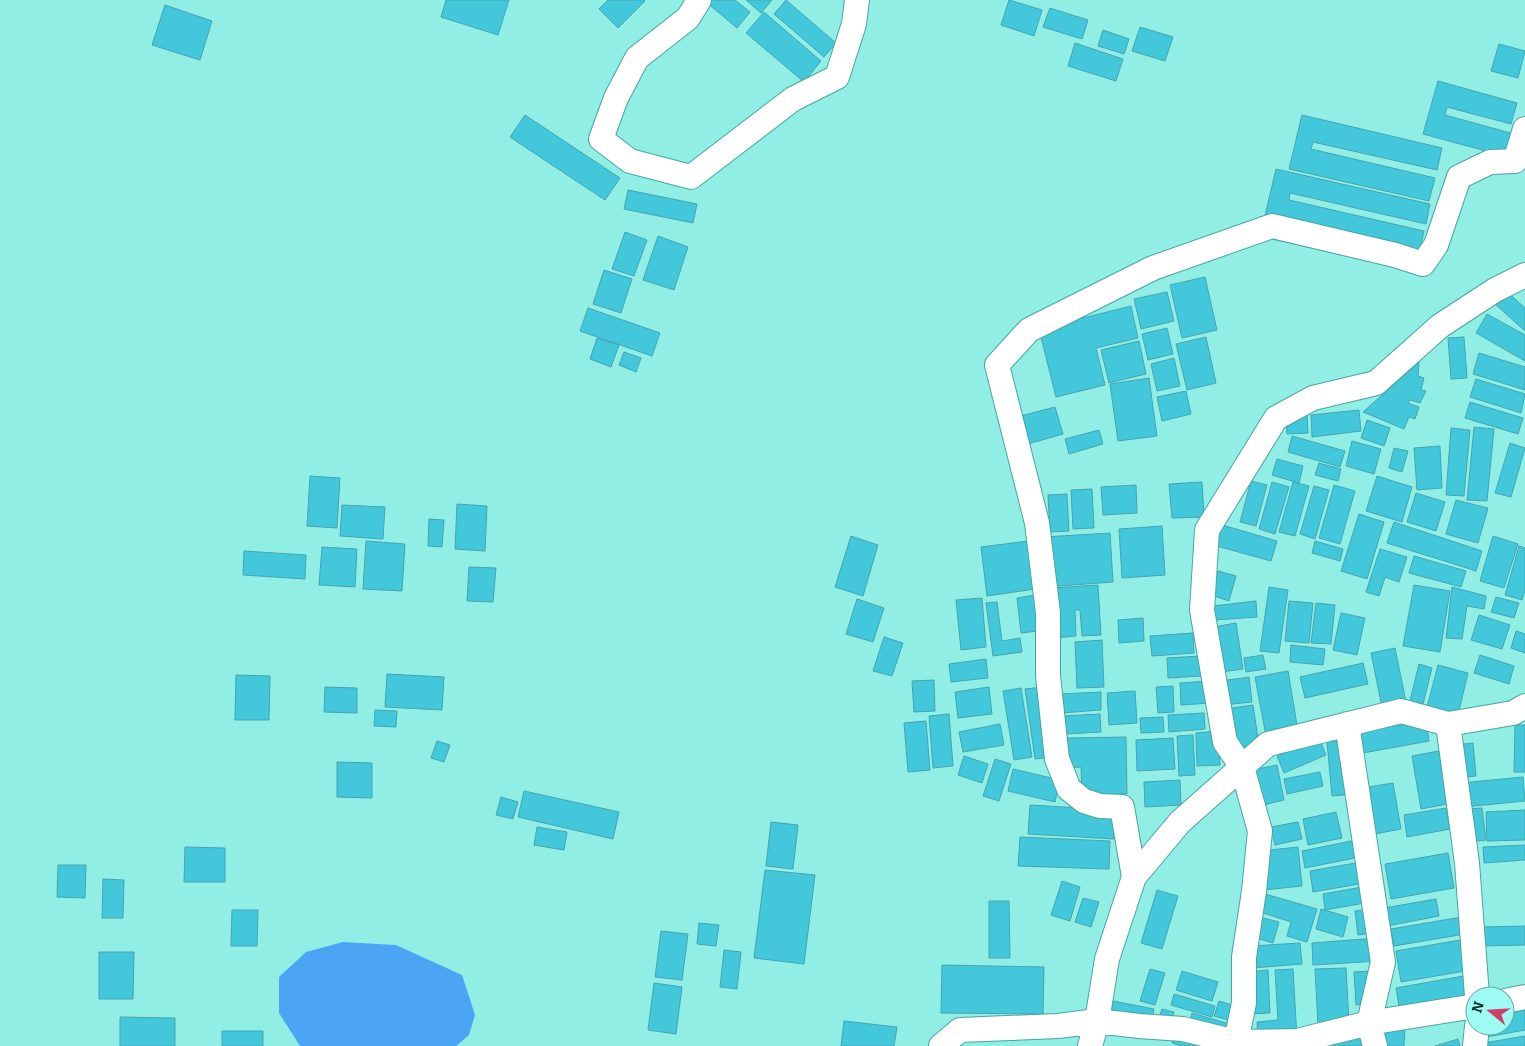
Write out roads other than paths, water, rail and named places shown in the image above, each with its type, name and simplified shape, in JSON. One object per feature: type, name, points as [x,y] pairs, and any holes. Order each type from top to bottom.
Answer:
[{"type":"street","points":[[700,0],[688,18],[637,58],[616,98],[601,138],[630,161],[691,177],[793,99],[837,77],[854,24],[857,0]]},
{"type":"street","points":[[1134,877],[1122,807],[1100,806],[1084,802],[1068,789],[1057,759],[1048,676],[1048,613],[1037,523],[997,365],[1029,330],[1153,268],[1272,226],[1395,255],[1422,264],[1436,245],[1459,177],[1490,162],[1515,161],[1525,130]]},
{"type":"street","points":[[1235,1044],[1244,1003],[1244,957],[1254,891],[1260,831],[1242,767],[1225,742],[1202,610],[1207,530],[1276,418],[1313,398],[1376,383],[1440,326],[1495,290],[1525,275]]},
{"type":"street","points":[[1090,1046],[1097,1021],[1107,960],[1134,877],[1180,822],[1268,744],[1401,711],[1448,724],[1513,714],[1525,706]]},
{"type":"street","points":[[1347,724],[1383,962],[1369,1023],[1375,1046]]},
{"type":"street","points":[[1448,724],[1467,863],[1476,986]]},
{"type":"street","points":[[941,1046],[960,1030],[1058,1026],[1097,1021],[1139,1026],[1183,1028],[1235,1044],[1297,1043],[1369,1023],[1465,1008]]},
{"type":"water","points":[[343,942],[396,945],[462,975],[475,1015],[469,1035],[456,1046],[300,1046],[279,1013],[279,977],[306,952]]}]
